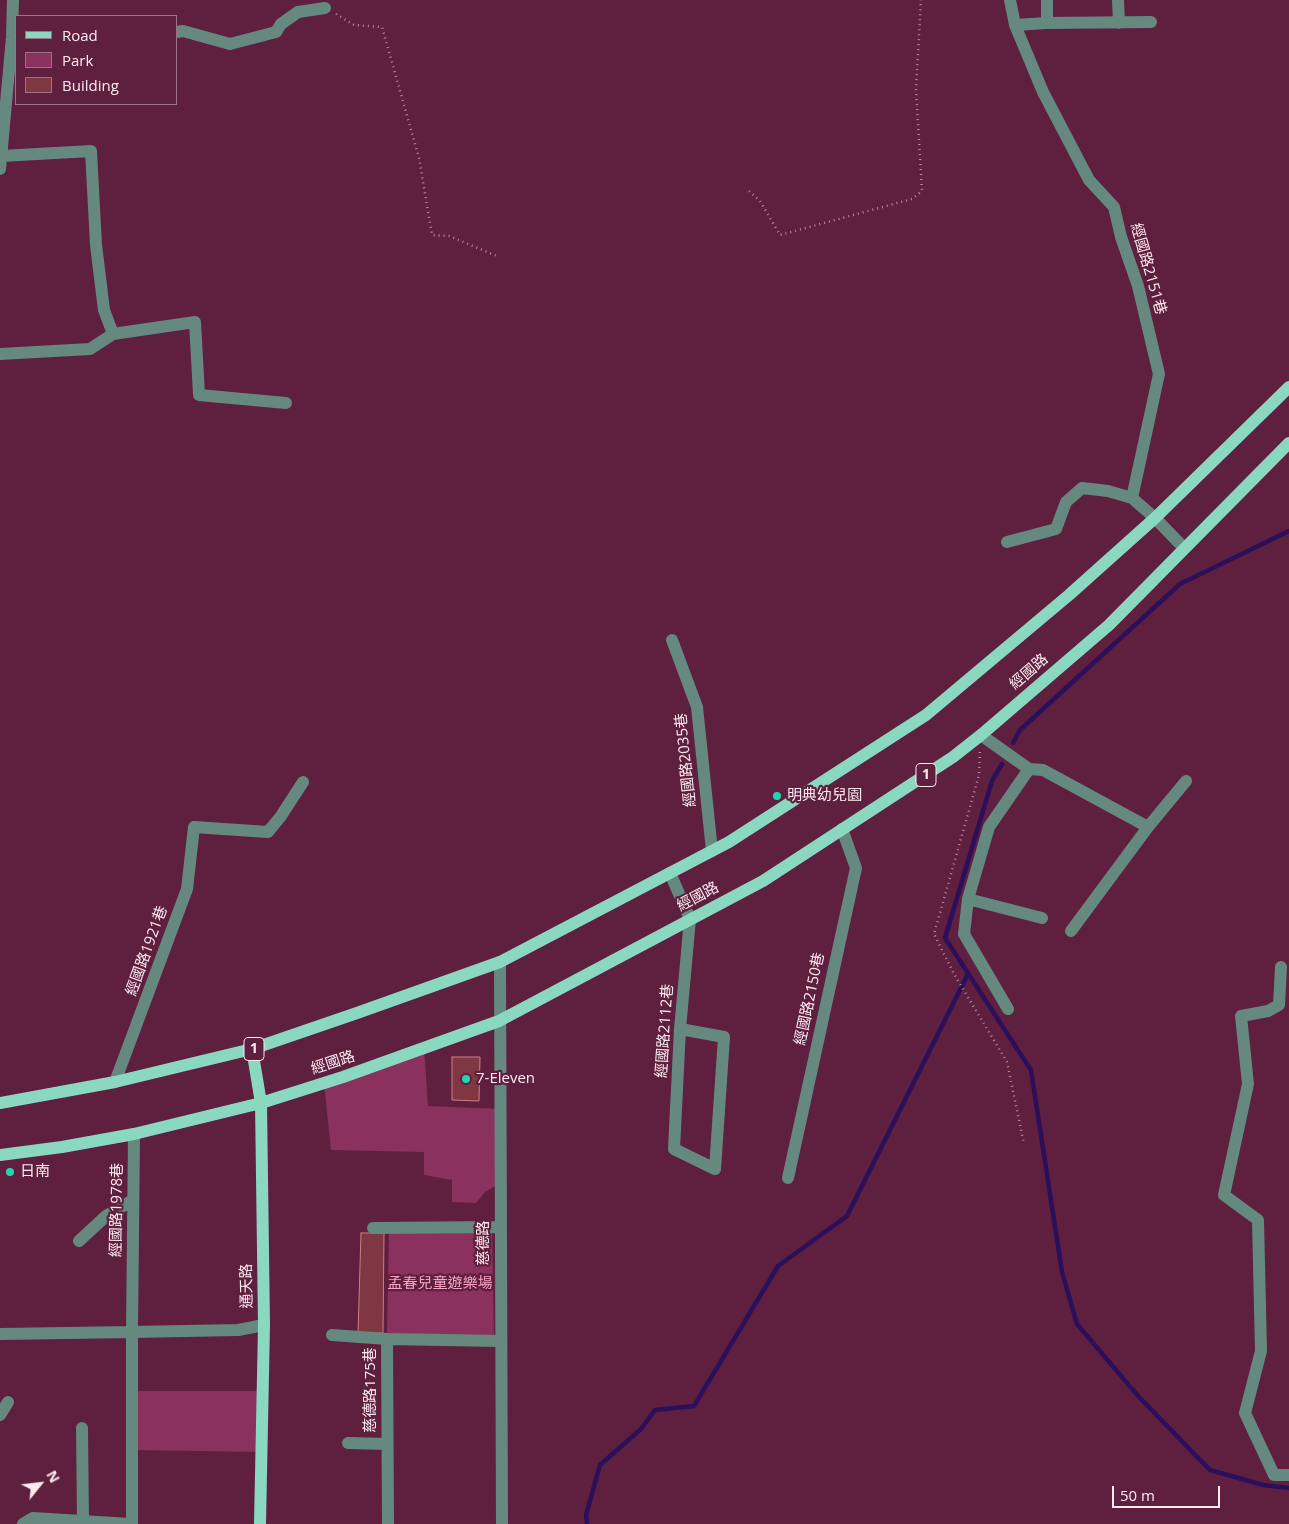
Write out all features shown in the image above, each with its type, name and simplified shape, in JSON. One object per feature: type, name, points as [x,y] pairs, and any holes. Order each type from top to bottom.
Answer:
[{"type":"main road","name":"1","points":[[0,1103],[115,1082],[252,1049],[500,962],[729,842],[926,715],[1069,595],[1155,518],[1289,387]]},
{"type":"main road","name":"經國路","points":[[0,1155],[62,1147],[134,1134],[261,1103],[343,1077],[499,1021],[762,881],[953,757],[981,736],[1109,625],[1289,443]]},
{"type":"main road","name":"通天路","points":[[252,1049],[261,1103],[264,1325],[260,1524]]},
{"type":"street","points":[[13,0],[14,37],[1,163],[91,151],[96,245],[104,310],[113,334]]},
{"type":"street","name":"經國路2151巷","points":[[1010,0],[1015,25],[1043,92],[1090,180],[1114,207],[1121,238],[1138,286],[1159,374],[1132,498]]},
{"type":"street","points":[[1047,0],[1047,23]]},
{"type":"street","points":[[1118,0],[1119,23]]},
{"type":"street","points":[[178,32],[183,31],[230,44],[276,32],[282,24],[298,12],[325,8]]},
{"type":"street","points":[[1015,25],[1151,22]]},
{"type":"street","points":[[0,354],[90,349],[113,334],[195,322],[199,395],[286,403]]},
{"type":"street","points":[[1007,542],[1056,529],[1066,502],[1082,488],[1108,491],[1132,498],[1155,518],[1184,548]]},
{"type":"street","name":"經國路2035巷","points":[[672,640],[697,707],[712,851]]},
{"type":"street","points":[[981,736],[1029,769],[1043,770],[1148,827]]},
{"type":"street","points":[[1008,1009],[964,934],[968,899],[989,827],[1029,769]]},
{"type":"street","points":[[1071,931],[1148,827],[1186,781]]},
{"type":"street","name":"經國路1921巷","points":[[115,1082],[187,889],[194,827],[268,832],[303,782]]},
{"type":"street","name":"經國路2150巷","points":[[788,1178],[856,868],[842,829]]},
{"type":"street","name":"經國路2112巷","points":[[670,873],[690,919],[680,1029],[674,1149],[715,1169],[724,1037],[680,1029]]},
{"type":"street","points":[[968,899],[1042,918]]},
{"type":"street","name":"慈德路","points":[[500,962],[502,1524]]},
{"type":"street","points":[[1281,967],[1279,1005],[1268,1011],[1241,1016],[1248,1084],[1224,1195],[1258,1220],[1261,1352],[1244,1413],[1274,1475],[1289,1474]]},
{"type":"street","name":"經國路1978巷","points":[[131,1524],[134,1134]]},
{"type":"street","points":[[79,1241],[106,1216],[133,1200]]},
{"type":"street","points":[[373,1228],[500,1227]]},
{"type":"street","points":[[0,1334],[238,1330],[264,1325]]},
{"type":"street","points":[[332,1335],[387,1339]]},
{"type":"street","name":"慈德路175巷","points":[[388,1524],[387,1339],[500,1341]]},
{"type":"street","points":[[0,1415],[8,1402]]},
{"type":"street","points":[[82,1428],[83,1521]]},
{"type":"street","points":[[348,1443],[388,1444]]},
{"type":"street","points":[[22,1524],[33,1518],[131,1524]]},
{"type":"path","points":[[749,191],[760,201],[780,235],[912,199],[922,191],[916,90],[921,0]]},
{"type":"path","points":[[325,8],[354,25],[382,26],[419,158],[432,234],[449,236],[497,256]]},
{"type":"green space","points":[[424,1048],[428,1106],[500,1109],[500,1183],[485,1192],[476,1203],[452,1202],[452,1180],[424,1175],[424,1152],[331,1150],[324,1083]]},
{"type":"green space","name":"孟春兒童遊樂場","points":[[389,1233],[492,1233],[494,1336],[387,1335]]},
{"type":"green space","points":[[132,1391],[263,1391],[262,1452],[132,1450]]},
{"type":"building","name":"7-Eleven","points":[[452,1057],[480,1057],[479,1101],[452,1100]]},
{"type":"building","points":[[361,1233],[384,1233],[383,1333],[358,1333]]},
{"type":"waterway","points":[[1013,743],[1020,730],[1180,584],[1289,531]]},
{"type":"waterway","points":[[1002,764],[992,781],[945,938],[1031,1070],[1062,1272],[1077,1324],[1139,1397],[1210,1470],[1263,1485],[1289,1488]]},
{"type":"waterway","points":[[587,1524],[586,1515],[600,1465],[641,1429],[655,1410],[694,1406],[778,1266],[847,1216],[968,974]]},
{"type":"place","name":"明典幼兒園","points":[[777,796]]},
{"type":"place","name":"7-Eleven","points":[[466,1079]]},
{"type":"place","name":"日南","points":[[10,1172]]}]
